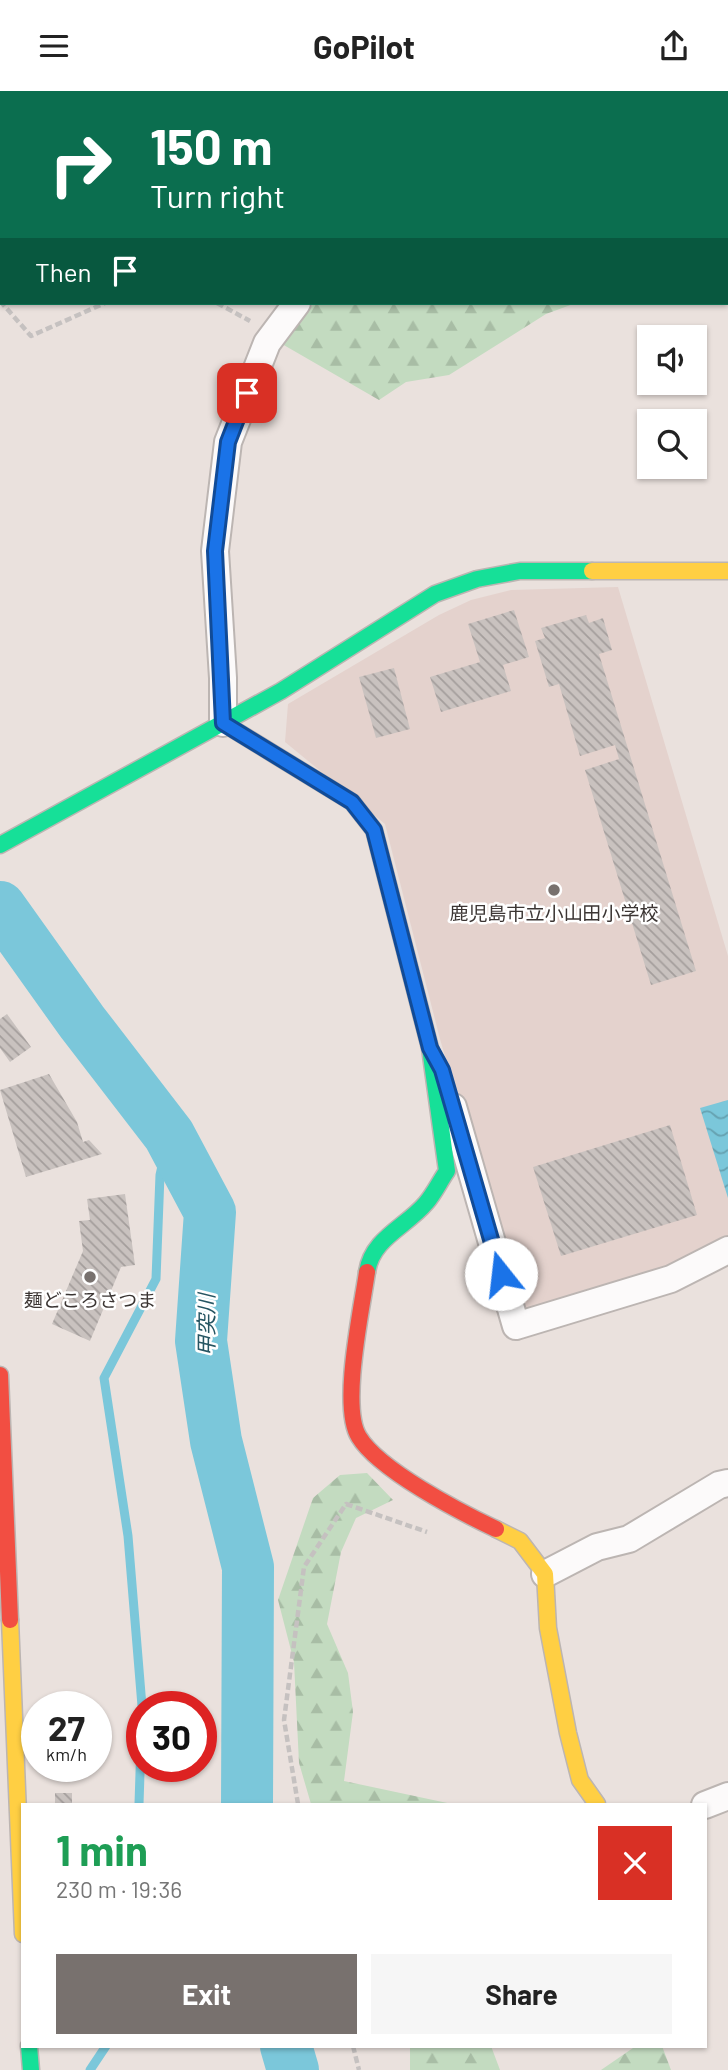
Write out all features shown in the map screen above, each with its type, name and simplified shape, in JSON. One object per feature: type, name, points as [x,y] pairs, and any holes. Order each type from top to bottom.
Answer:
[{"type":"main road","points":[[0,845],[281,691],[435,594],[456,585],[491,575],[520,571],[728,571]]},
{"type":"main road","points":[[223,723],[352,802],[374,830],[430,1048],[447,1171],[426,1204],[386,1237],[369,1259],[350,1399],[358,1436],[390,1467],[462,1513],[520,1541],[545,1574],[548,1628],[568,1733],[580,1780],[596,1803]]},
{"type":"main road","points":[[0,1375],[8,1777],[21,1913]]},
{"type":"main road","points":[[29,2048],[31,2070]]},
{"type":"street","points":[[223,723],[215,551],[228,442],[273,334],[296,305]]},
{"type":"street","points":[[430,1048],[442,1070],[516,1326],[671,1279],[728,1250]]},
{"type":"street","points":[[545,1574],[597,1547],[629,1539],[719,1485],[728,1483]]},
{"type":"street","points":[[707,1804],[728,1796]]},
{"type":"path","points":[[4,305],[31,336],[101,305]]},
{"type":"path","points":[[221,305],[273,334]]},
{"type":"path","points":[[298,1803],[284,1720],[304,1567],[346,1504],[433,1535]]},
{"type":"path","points":[[354,2048],[359,2070]]},
{"type":"shaded area","name":"鹿児島市立小山田小学校","points":[[618,587],[728,956],[728,1241],[675,1270],[521,1318],[440,1039],[385,824],[285,742],[288,704],[439,615],[471,600],[511,590]]},
{"type":"green space","points":[[312,305],[571,305],[546,314],[449,375],[406,382],[379,400],[282,344]]},
{"type":"green space","points":[[367,1473],[393,1500],[356,1518],[341,1552],[327,1624],[348,1673],[353,1712],[344,1781],[447,1803],[311,1803],[299,1763],[294,1662],[278,1600],[313,1498],[340,1475]]},
{"type":"green space","points":[[410,2048],[492,2048],[500,2070],[410,2070]]},
{"type":"green space","points":[[633,2048],[663,2048],[671,2070],[601,2070]]},
{"type":"water","points":[[728,1100],[728,1198],[700,1108]]},
{"type":"building","points":[[514,610],[529,657],[503,665],[511,691],[441,712],[430,677],[480,662],[468,624]]},
{"type":"building","points":[[586,615],[589,623],[603,618],[612,650],[599,654],[696,971],[651,985],[585,770],[619,759],[615,745],[580,756],[559,684],[549,687],[535,641],[545,638],[541,628]]},
{"type":"building","points":[[394,668],[410,729],[376,738],[359,677]]},
{"type":"building","points":[[7,1014],[31,1047],[10,1062],[0,1048],[0,1019]]},
{"type":"building","points":[[49,1074],[77,1122],[83,1142],[89,1140],[102,1154],[26,1177],[0,1090]]},
{"type":"building","points":[[670,1125],[697,1215],[561,1256],[533,1167]]},
{"type":"building","points":[[125,1194],[135,1265],[121,1267],[90,1341],[52,1324],[83,1251],[79,1221],[90,1220],[87,1199]]},
{"type":"building","points":[[55,1793],[72,1793],[72,1803],[55,1803]]},
{"type":"waterway","name":"甲突川","points":[[0,907],[82,1022],[169,1135],[210,1212],[201,1341],[216,1441],[248,1567],[247,1803]]},
{"type":"waterway","points":[[141,1691],[128,1536],[104,1378],[156,1279],[160,1175],[169,1135]]},
{"type":"waterway","points":[[139,1803],[140,1782]]},
{"type":"waterway","points":[[90,2070],[105,2048]]},
{"type":"waterway","name":"甲突川","points":[[287,2048],[293,2070]]},
{"type":"traffic: fast","points":[[0,845],[281,691],[435,594],[477,579],[520,571],[592,571]]},
{"type":"traffic: fast","points":[[223,723],[352,802],[374,830],[430,1048],[447,1171],[426,1203],[376,1250],[367,1272]]},
{"type":"traffic: fast","points":[[29,2048],[31,2070]]},
{"type":"traffic: slow","points":[[592,571],[728,571]]},
{"type":"traffic: slow","points":[[496,1529],[520,1541],[545,1574],[548,1628],[568,1733],[580,1780],[596,1803]]},
{"type":"traffic: slow","points":[[10,1620],[21,1886]]},
{"type":"traffic: jam","points":[[367,1272],[352,1381],[354,1423],[359,1437],[369,1450],[402,1476],[442,1501],[496,1529]]},
{"type":"traffic: jam","points":[[0,1375],[10,1620]]},
{"type":"place","name":"鹿児島市立小山田小学校","points":[[554,890]]},
{"type":"place","name":"麺どころさつま","points":[[90,1277]]},
{"type":"route","points":[[247,393],[228,442],[215,551],[223,723],[352,802],[374,830],[430,1048],[442,1070],[501,1274]]}]
